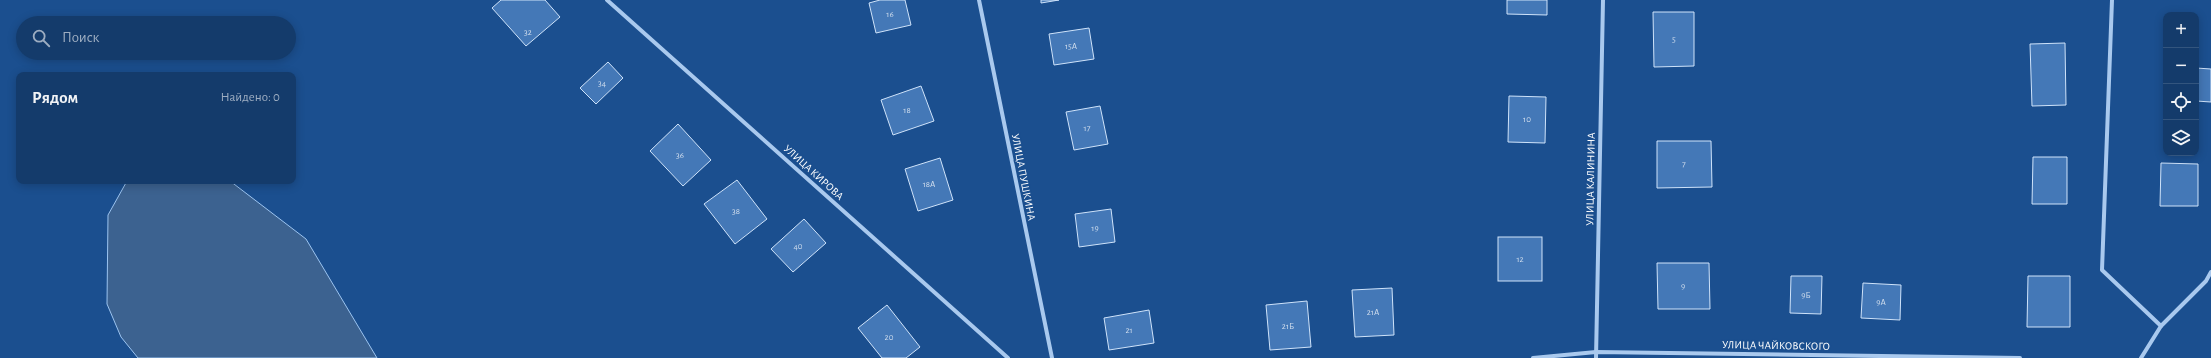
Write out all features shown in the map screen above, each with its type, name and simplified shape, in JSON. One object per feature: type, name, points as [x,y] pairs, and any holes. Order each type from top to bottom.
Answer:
[{"type":"street","name":"УЛИЦА КИРОВА","points":[[607,0],[1008,358]]},
{"type":"street","name":"УЛИЦА ПУШКИНА","points":[[979,0],[1052,358]]},
{"type":"street","name":"УЛИЦА КАЛИНИНА","points":[[1596,358],[1603,0]]},
{"type":"street","points":[[2112,0],[2102,270],[2161,326]]},
{"type":"street","points":[[2141,358],[2161,326],[2206,281],[2211,272]]},
{"type":"street","points":[[2206,281],[2211,285]]},
{"type":"street","name":"УЛИЦА ЧАЙКОВСКОГО","points":[[1533,358],[1596,352],[2020,358]]},
{"type":"water","points":[[125,184],[234,184],[306,239],[377,358],[138,358],[121,337],[107,304],[108,215]]},
{"type":"building","points":[[501,0],[545,0],[560,17],[526,46],[492,8]]},
{"type":"building","points":[[880,0],[905,0],[911,25],[876,33],[869,3]]},
{"type":"building","points":[[1041,0],[1059,0],[1041,3]]},
{"type":"building","points":[[1507,0],[1547,0],[1547,15],[1507,14]]},
{"type":"building","points":[[1653,12],[1694,12],[1694,66],[1654,67]]},
{"type":"building","points":[[1089,28],[1094,59],[1054,65],[1049,34]]},
{"type":"building","points":[[2065,43],[2066,105],[2032,106],[2030,44]]},
{"type":"building","points":[[608,62],[623,78],[596,104],[580,88]]},
{"type":"building","points":[[2199,68],[2211,69],[2211,102],[2199,101]]},
{"type":"building","points":[[921,86],[934,121],[893,135],[881,100]]},
{"type":"building","points":[[1509,96],[1546,97],[1545,143],[1508,142]]},
{"type":"building","points":[[1100,106],[1108,144],[1074,150],[1066,112]]},
{"type":"building","points":[[678,124],[711,160],[683,186],[650,151]]},
{"type":"building","points":[[1657,141],[1711,141],[1712,187],[1657,188]]},
{"type":"building","points":[[2033,157],[2067,157],[2067,204],[2032,204]]},
{"type":"building","points":[[940,158],[953,200],[918,211],[905,169]]},
{"type":"building","points":[[2161,163],[2198,164],[2198,206],[2160,206]]},
{"type":"building","points":[[737,180],[767,219],[735,244],[704,204]]},
{"type":"building","points":[[1111,209],[1115,242],[1079,247],[1075,214]]},
{"type":"building","points":[[804,219],[826,243],[793,272],[771,249]]},
{"type":"building","points":[[1498,237],[1542,237],[1542,281],[1498,281]]},
{"type":"building","points":[[1657,263],[1709,263],[1710,309],[1658,309]]},
{"type":"building","points":[[1791,276],[1822,276],[1821,314],[1790,313]]},
{"type":"building","points":[[2028,276],[2070,276],[2070,327],[2027,327]]},
{"type":"building","points":[[1863,283],[1901,285],[1900,320],[1861,318]]},
{"type":"building","points":[[1392,288],[1394,335],[1355,337],[1352,290]]},
{"type":"building","points":[[1307,301],[1311,347],[1270,350],[1266,305]]},
{"type":"building","points":[[887,305],[920,347],[906,358],[882,358],[858,328]]},
{"type":"building","points":[[1149,310],[1154,343],[1109,350],[1104,318]]}]
